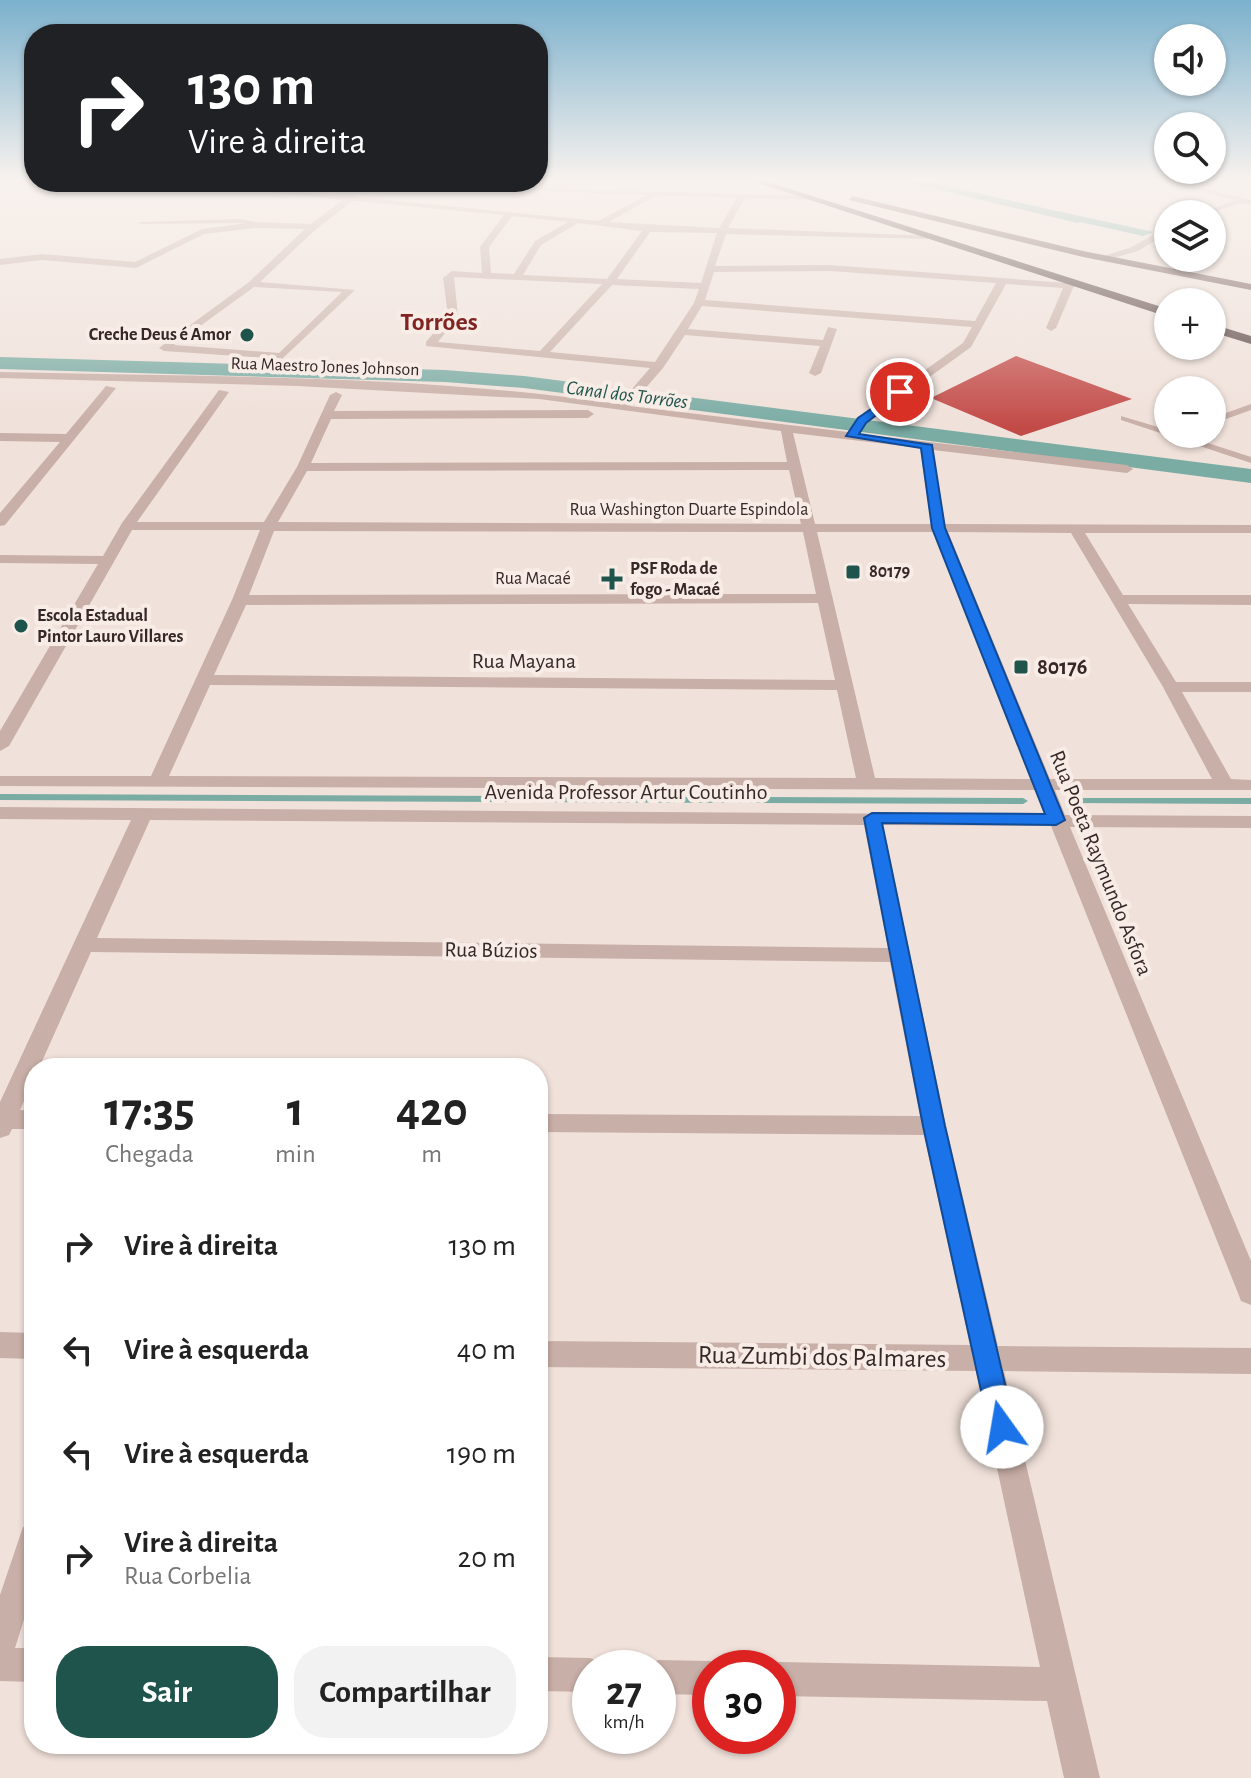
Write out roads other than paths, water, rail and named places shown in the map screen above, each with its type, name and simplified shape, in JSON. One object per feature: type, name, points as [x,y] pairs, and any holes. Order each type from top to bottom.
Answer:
[{"type":"highway","points":[[1009,263],[1154,309]]},
{"type":"highway","points":[[1226,332],[1251,340]]},
{"type":"main road","points":[[1128,263],[1251,287]]},
{"type":"street","points":[[101,263],[131,266],[145,263]]},
{"type":"street","points":[[252,284],[350,290],[282,356],[164,348],[252,284],[275,263]]},
{"type":"street","points":[[482,263],[487,274]]},
{"type":"street","points":[[518,275],[526,263]]},
{"type":"street","points":[[543,354],[623,263]]},
{"type":"street","points":[[631,399],[683,332],[699,303],[711,263]]},
{"type":"street","points":[[709,269],[830,268],[1072,284],[1051,328]]},
{"type":"street","points":[[659,366],[433,346],[453,316],[449,281],[452,274],[702,286]]},
{"type":"street","points":[[852,436],[862,421],[935,365],[959,352],[1003,280]]},
{"type":"street","points":[[699,303],[978,324]]},
{"type":"street","points":[[815,373],[832,329]]},
{"type":"street","points":[[683,332],[826,343]]},
{"type":"street","name":"Rua Maestro Jones Johnson","points":[[0,375],[430,388],[567,398],[631,399],[648,412]]},
{"type":"street","name":"Rua Maestro Jones Johnson","points":[[0,384],[336,395],[588,414],[648,412],[1127,469]]},
{"type":"street","points":[[0,522],[110,388]]},
{"type":"street","points":[[0,746],[127,526],[223,392]]},
{"type":"street","points":[[158,781],[240,600],[269,526],[303,467],[336,395]]},
{"type":"street","points":[[327,415],[588,414]]},
{"type":"street","points":[[786,428],[867,785]]},
{"type":"street","points":[[0,437],[70,438]]},
{"type":"street","name":"Rua Poeta Raymundo Asfora","points":[[926,445],[939,528],[1251,1293]]},
{"type":"street","points":[[303,467],[793,466]]},
{"type":"street","points":[[0,496],[22,496]]},
{"type":"street","name":"Rua Washington Duarte Espindola","points":[[127,526],[1251,529]]},
{"type":"street","points":[[1076,530],[1171,687],[1224,784]]},
{"type":"street","points":[[0,559],[107,560]]},
{"type":"street","name":"Rua Macaé","points":[[240,600],[826,598]]},
{"type":"street","points":[[1119,599],[1251,600]]},
{"type":"street","name":"Rua Mayana","points":[[204,680],[843,685]]},
{"type":"street","points":[[1171,687],[1251,687]]},
{"type":"street","name":"Avenida Professor Artur Coutinho","points":[[0,781],[1251,785]]},
{"type":"street","name":"Avenida Professor Artur Coutinho","points":[[0,813],[1251,822]]},
{"type":"street","points":[[31,1058],[143,814]]},
{"type":"street","points":[[872,818],[934,1126],[1082,1778]]},
{"type":"street","name":"Rua Búzios","points":[[82,945],[900,955]]},
{"type":"street","points":[[2,1124],[24,1075]]},
{"type":"street","points":[[2,1124],[24,1121]]},
{"type":"street","points":[[548,1123],[934,1126]]},
{"type":"street","points":[[0,1345],[24,1346]]},
{"type":"street","name":"Rua Zumbi dos Palmares","points":[[548,1354],[1251,1361]]},
{"type":"street","points":[[0,1645],[24,1569]]},
{"type":"street","points":[[0,1664],[24,1665]]},
{"type":"street","points":[[548,1674],[572,1675]]},
{"type":"street","points":[[796,1679],[1061,1684]]},
{"type":"lane","points":[[1226,416],[1251,407]]},
{"type":"lane","points":[[1124,418],[1154,429]]},
{"type":"lane","points":[[1213,448],[1251,460]]},
{"type":"waterway","name":"Canal dos Torrões","points":[[0,363],[445,376],[524,382],[1251,476]]},
{"type":"waterway","points":[[0,797],[1023,801]]},
{"type":"waterway","points":[[1075,801],[1251,801]]},
{"type":"place","name":"Creche Deus é Amor","points":[[247,335]]},
{"type":"place","name":"80179","points":[[853,572]]},
{"type":"place","name":"PSF Roda de fogo - Macaé","points":[[612,579]]},
{"type":"place","name":"Escola Estadual Pintor Lauro Villares","points":[[21,626]]},
{"type":"place","name":"80176","points":[[1021,667]]},
{"type":"district","name":"Torrões","points":[[439,322]]}]
